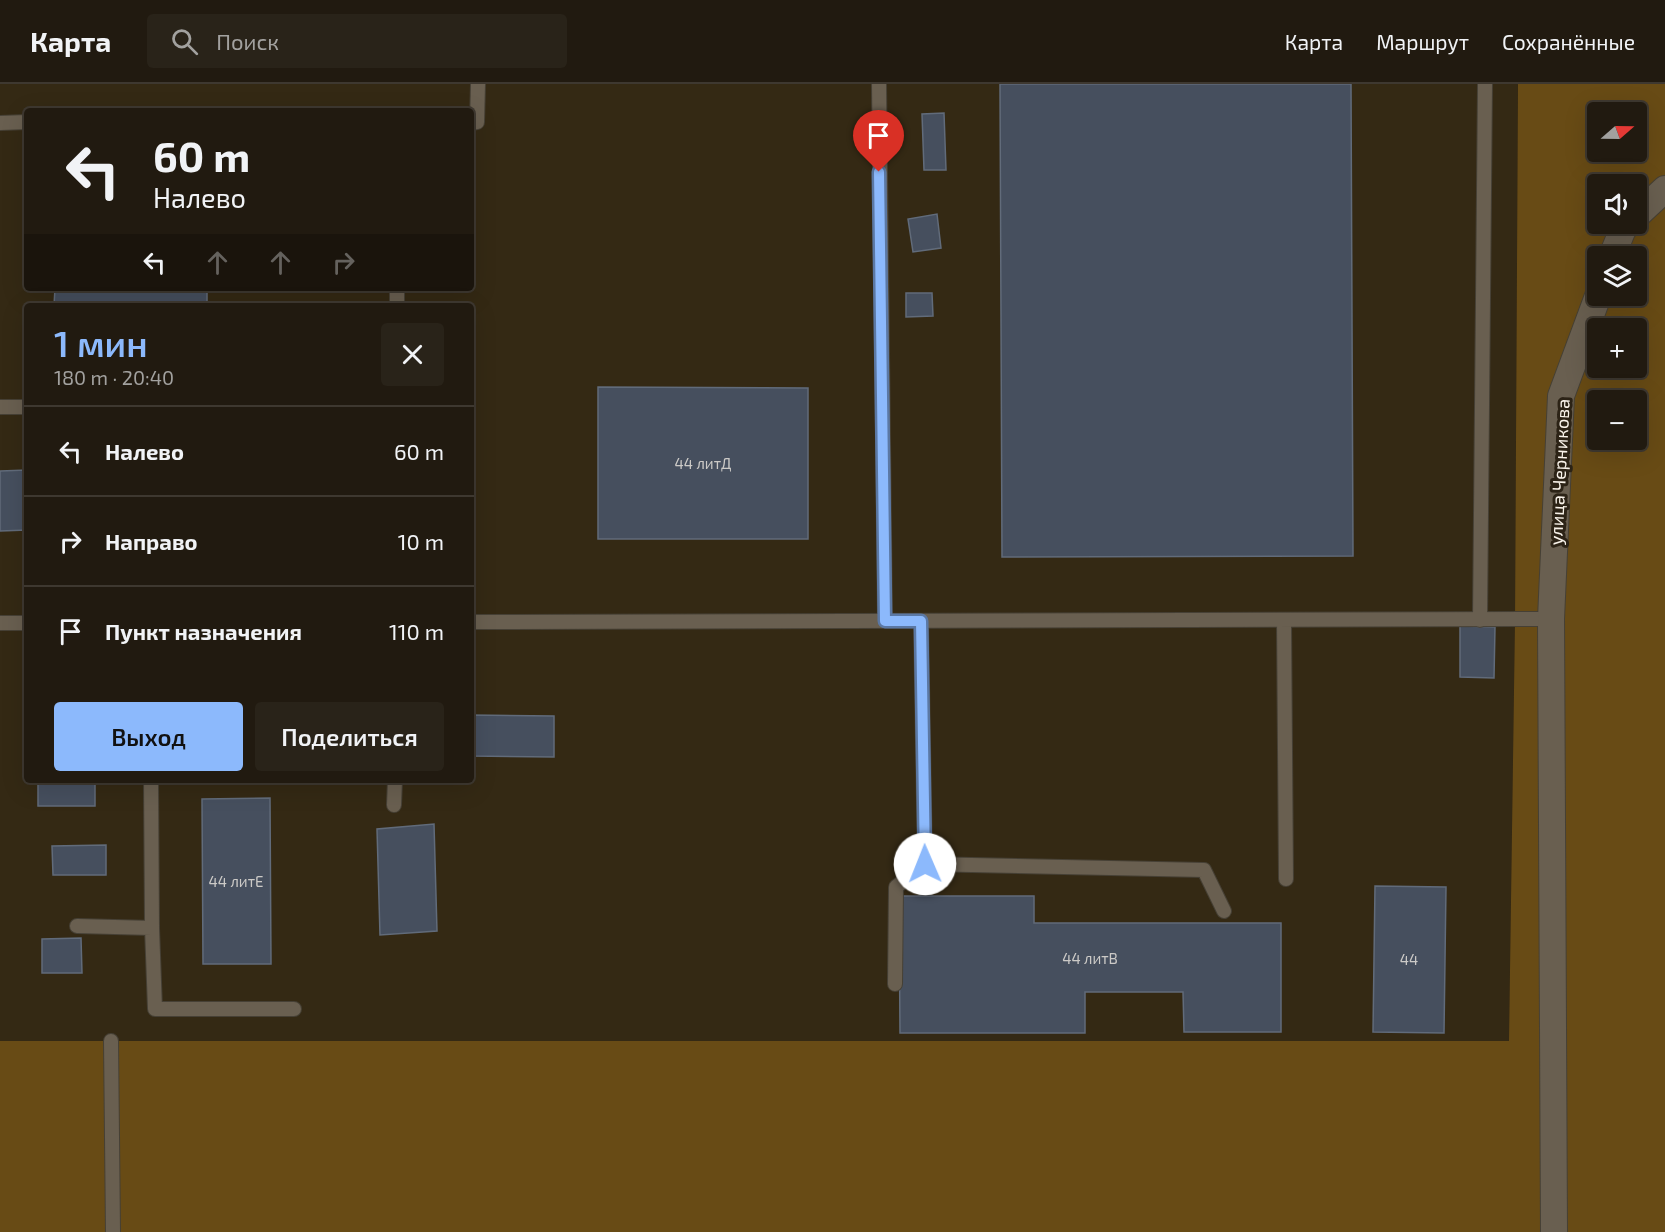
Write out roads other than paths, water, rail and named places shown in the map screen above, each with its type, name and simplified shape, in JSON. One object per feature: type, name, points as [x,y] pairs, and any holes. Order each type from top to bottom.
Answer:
[{"type":"street","points":[[1647,206],[1665,189]]},
{"type":"street","name":"улица Черникова","points":[[1554,1232],[1551,619],[1561,396],[1594,306]]},
{"type":"lane","points":[[474,122],[477,122],[478,84]]},
{"type":"lane","points":[[879,84],[885,621]]},
{"type":"lane","points":[[1480,620],[1485,84]]},
{"type":"lane","points":[[0,123],[24,122]]},
{"type":"lane","points":[[0,407],[24,407]]},
{"type":"lane","points":[[474,622],[1551,619]]},
{"type":"lane","points":[[1284,620],[1286,879]]},
{"type":"lane","points":[[921,621],[925,864]]},
{"type":"lane","points":[[0,623],[24,623]]},
{"type":"lane","points":[[151,783],[155,1009],[294,1009]]},
{"type":"lane","points":[[394,805],[395,783]]},
{"type":"lane","points":[[895,984],[896,887],[925,864],[1204,870],[1224,911]]},
{"type":"lane","points":[[76,926],[152,928]]},
{"type":"lane","points":[[111,1041],[113,1232]]}]
